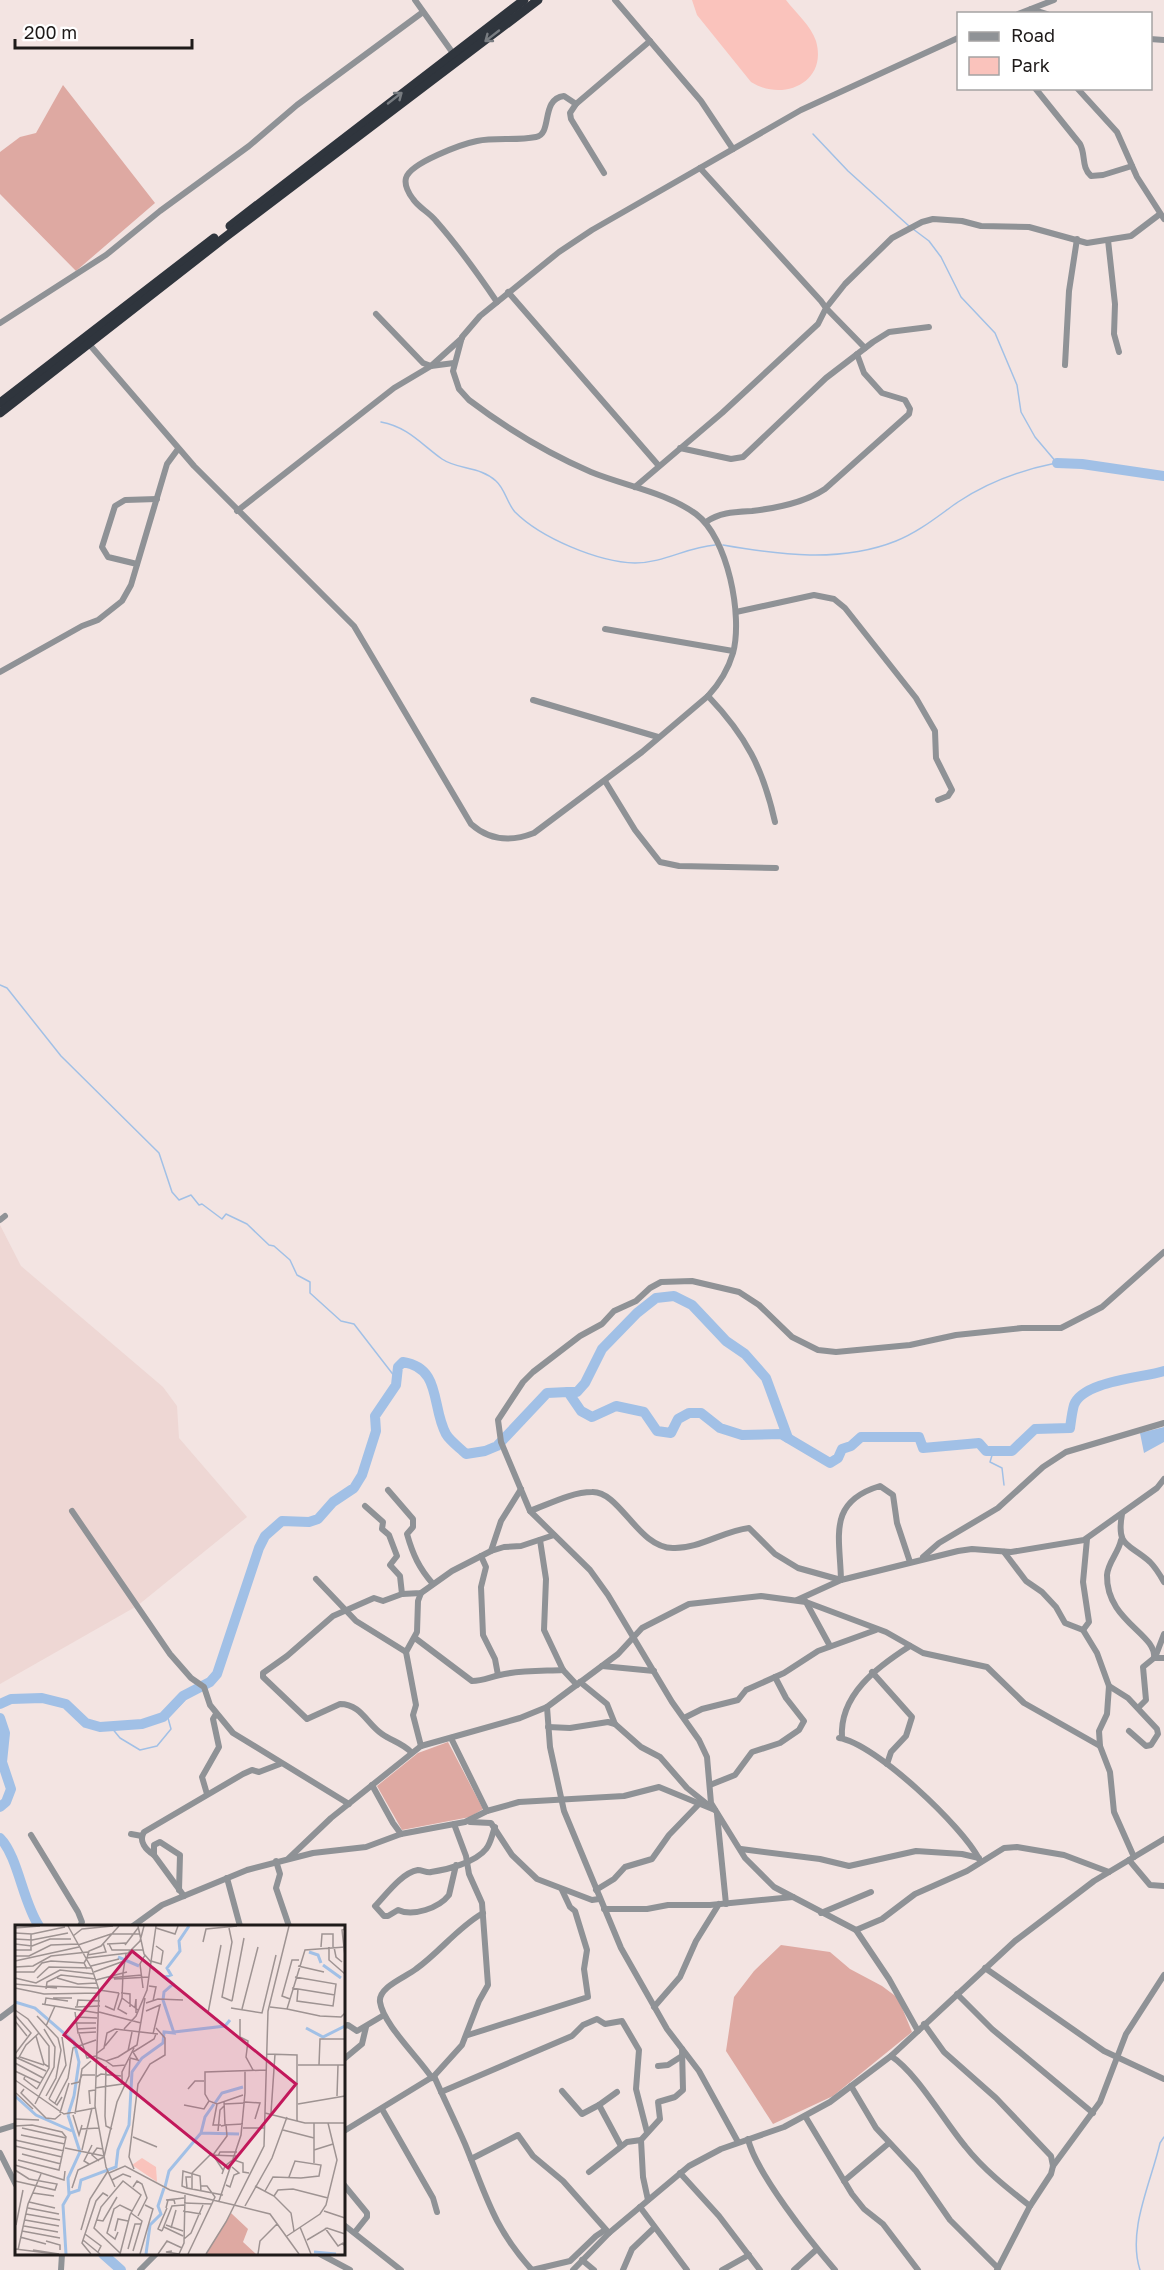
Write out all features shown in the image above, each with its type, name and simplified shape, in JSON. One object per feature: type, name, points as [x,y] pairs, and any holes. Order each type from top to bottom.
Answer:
[{"type":"highway","points":[[0,413],[457,58],[524,0]]},
{"type":"highway","points":[[0,403],[457,58],[538,0]]},
{"type":"street","points":[[415,0],[457,58]]},
{"type":"street","points":[[615,0],[701,101],[733,149]]},
{"type":"street","points":[[1023,12],[1054,0]]},
{"type":"street","points":[[1031,9],[1041,12]]},
{"type":"street","points":[[0,324],[106,255],[160,211],[249,146],[297,105],[423,12]]},
{"type":"street","points":[[237,511],[394,388],[431,366],[508,292],[576,240],[801,110],[957,38]]},
{"type":"street","points":[[604,173],[571,119],[570,113],[576,104],[650,41]]},
{"type":"street","points":[[1037,90],[1080,144],[1084,153],[1084,166],[1091,176],[1103,175],[1132,166]]},
{"type":"street","points":[[635,487],[722,413],[818,324],[826,308],[845,284],[900,231],[922,222],[943,220],[981,226],[1029,227],[1087,243],[1131,236],[1162,214],[1132,166],[1113,126],[1079,90]]},
{"type":"street","points":[[497,302],[441,226],[414,201],[405,183],[407,175],[423,162],[472,142],[508,141],[541,136],[545,131],[546,114],[556,99],[564,96],[576,104]]},
{"type":"street","points":[[700,168],[865,348]]},
{"type":"street","points":[[1065,365],[1069,291],[1077,239]]},
{"type":"street","points":[[1108,240],[1115,304],[1114,334],[1119,352]]},
{"type":"street","points":[[508,292],[659,466]]},
{"type":"street","points":[[376,314],[418,358],[431,366],[454,363]]},
{"type":"street","points":[[680,448],[731,459],[742,457],[826,378],[865,348],[890,332],[929,327]]},
{"type":"street","points":[[89,344],[178,449],[237,511],[354,626],[464,815],[479,832],[508,840],[534,833],[605,781],[708,696],[719,684],[733,651],[736,612],[726,566],[706,522],[684,506],[577,465],[481,409],[459,389],[454,379],[454,363],[462,337]]},
{"type":"street","points":[[706,522],[718,515],[779,506],[811,498],[825,489],[909,414],[910,410],[905,400],[882,393],[867,377],[860,367],[857,354]]},
{"type":"street","points":[[0,672],[109,613],[125,596],[137,564],[166,464],[178,449]]},
{"type":"street","points":[[137,564],[108,557],[102,547],[115,506],[124,501],[157,499]]},
{"type":"street","points":[[736,612],[814,595],[834,599],[845,608],[916,698],[928,718],[936,739],[938,765],[952,790],[948,796],[938,800]]},
{"type":"street","points":[[605,629],[733,651]]},
{"type":"street","points":[[708,696],[731,721],[753,753],[765,780],[775,822]]},
{"type":"street","points":[[533,700],[658,737]]},
{"type":"street","points":[[605,781],[635,830],[660,862],[679,866],[776,868]]},
{"type":"street","points":[[918,2031],[889,1979],[856,1929],[821,1913],[765,1879],[745,1858],[711,1803],[707,1757],[621,1614],[590,1570],[530,1511],[498,1428],[498,1420],[533,1372],[580,1336],[602,1324],[614,1311],[636,1301],[650,1288],[661,1282],[692,1281],[739,1293],[759,1305],[792,1337],[818,1350],[836,1352],[910,1345],[956,1335],[1011,1329],[1061,1328],[1102,1306],[1164,1252]]},
{"type":"street","points":[[921,1559],[939,1543],[998,1508],[1043,1467],[1066,1452],[1164,1424]]},
{"type":"street","points":[[796,1600],[841,1580],[921,1559],[972,1549],[1004,1552],[1087,1539],[1157,1488],[1164,1479]]},
{"type":"street","points":[[841,1580],[837,1526],[844,1508],[870,1489],[880,1486],[893,1495],[897,1523],[910,1562]]},
{"type":"street","points":[[491,1551],[501,1521],[521,1489]]},
{"type":"street","points":[[388,1490],[413,1519],[413,1527],[407,1532],[413,1555],[417,1565],[433,1584]]},
{"type":"street","points":[[530,1511],[582,1493],[596,1492],[608,1497],[646,1537],[664,1546],[673,1548],[688,1546],[749,1528],[775,1554],[798,1568],[841,1580]]},
{"type":"street","points":[[365,1506],[383,1522],[382,1529],[389,1535],[397,1556],[390,1565],[400,1576],[402,1594]]},
{"type":"street","points":[[72,1511],[170,1654],[191,1678],[204,1687],[210,1706],[232,1733],[349,1804]]},
{"type":"street","points":[[1122,1514],[1119,1530],[1121,1540],[1108,1571],[1113,1604],[1119,1614],[1153,1646],[1154,1658]]},
{"type":"street","points":[[421,1746],[413,1714],[416,1705],[406,1652],[415,1638],[418,1601],[421,1593],[452,1571],[491,1551],[554,1535]]},
{"type":"street","points":[[1083,1630],[1089,1622],[1083,1582],[1087,1539]]},
{"type":"street","points":[[540,1540],[546,1580],[544,1624],[563,1670],[607,1704],[615,1724]]},
{"type":"street","points":[[1121,1540],[1149,1561],[1164,1582]]},
{"type":"street","points":[[1004,1552],[1026,1581],[1042,1592],[1065,1623],[1083,1630],[1097,1653],[1108,1686],[1107,1714],[1099,1731],[1100,1746],[1110,1772],[1114,1812],[1131,1858],[1150,1885],[1164,1886]]},
{"type":"street","points":[[481,1556],[486,1567],[481,1587],[483,1635],[495,1659],[498,1675]]},
{"type":"street","points":[[315,1579],[347,1609],[356,1621],[406,1652]]},
{"type":"street","points":[[411,1752],[397,1741],[381,1734],[364,1713],[345,1704],[340,1704],[307,1719],[262,1675],[333,1616],[369,1600],[383,1601],[402,1594],[421,1593]]},
{"type":"street","points":[[289,1858],[411,1752],[421,1746],[548,1707],[602,1666],[642,1628],[695,1602],[751,1596],[807,1602],[878,1629],[923,1653],[987,1666],[1024,1703],[1100,1746]]},
{"type":"street","points":[[807,1602],[830,1646]]},
{"type":"street","points":[[684,1718],[702,1709],[738,1700],[746,1690],[775,1677],[830,1646],[878,1629]]},
{"type":"street","points":[[1138,1708],[1146,1700],[1147,1694],[1143,1666],[1154,1658],[1164,1634]]},
{"type":"street","points":[[415,1638],[472,1681],[482,1681],[498,1675],[563,1670]]},
{"type":"street","points":[[910,1646],[872,1672],[848,1701],[841,1738],[856,1744],[887,1764],[936,1805],[951,1824],[966,1837],[980,1860]]},
{"type":"street","points":[[1154,1658],[1164,1658]]},
{"type":"street","points":[[602,1666],[654,1671]]},
{"type":"street","points":[[872,1672],[912,1717],[906,1736],[891,1752],[887,1764]]},
{"type":"street","points":[[710,1785],[735,1775],[752,1752],[780,1743],[802,1726],[804,1721],[786,1698],[775,1677]]},
{"type":"street","points":[[1108,1686],[1128,1698],[1157,1729],[1156,1740],[1146,1746],[1129,1731]]},
{"type":"street","points":[[548,1707],[548,1727],[561,1798],[570,1829],[599,1899],[628,1962],[682,2052],[699,2071],[738,2142]]},
{"type":"street","points":[[207,1794],[202,1777],[219,1747],[213,1719],[216,1714]]},
{"type":"street","points":[[548,1727],[570,1728],[608,1722],[615,1724],[641,1747],[660,1757],[687,1788],[716,1812]]},
{"type":"street","points":[[451,1738],[487,1811]]},
{"type":"street","points":[[131,1834],[142,1836],[243,1774],[254,1770],[259,1772],[280,1764]]},
{"type":"street","points":[[372,1785],[401,1834]]},
{"type":"street","points":[[465,1822],[487,1811],[519,1802],[624,1796],[660,1787],[681,1794],[698,1805],[716,1812]]},
{"type":"street","points":[[596,1890],[609,1884],[625,1867],[652,1859],[669,1835],[698,1805]]},
{"type":"street","points":[[654,2007],[680,1977],[696,1941],[722,1904],[724,1872],[716,1812]]},
{"type":"street","points":[[134,1925],[182,1893],[276,1861],[353,1850],[401,1834],[465,1822],[487,1821],[495,1827],[512,1855],[526,1871],[541,1882],[592,1900],[599,1899]]},
{"type":"street","points":[[345,2130],[433,2077],[458,2050],[468,2035],[479,2001],[488,1985],[483,1913],[454,1824]]},
{"type":"street","points":[[456,1865],[448,1895],[438,1904],[420,1911],[404,1913],[398,1910],[388,1916],[377,1910],[375,1906],[394,1886],[417,1870],[431,1872],[456,1865],[467,1861],[486,1848],[495,1827]]},
{"type":"street","points":[[31,1835],[78,1912],[82,1922],[80,1925]]},
{"type":"street","points":[[142,1836],[147,1850],[154,1855],[182,1893]]},
{"type":"street","points":[[573,2270],[607,2232],[680,2173],[706,2156],[738,2142],[769,2133],[805,2116],[851,2086],[891,2056],[1033,1926],[1109,1872],[1164,1839]]},
{"type":"street","points":[[154,1855],[154,1845],[160,1842],[180,1855],[182,1893]]},
{"type":"street","points":[[856,1929],[882,1919],[915,1894],[958,1876],[998,1850],[1017,1846],[1084,1861],[1109,1872]]},
{"type":"street","points":[[741,1849],[820,1859],[849,1866],[916,1851],[962,1854],[980,1860]]},
{"type":"street","points":[[276,1861],[280,1874],[276,1888],[290,1925]]},
{"type":"street","points":[[227,1878],[240,1925]]},
{"type":"street","points":[[468,2035],[588,1997],[584,1969],[587,1950],[574,1911],[568,1905],[562,1890]]},
{"type":"street","points":[[821,1913],[871,1892]]},
{"type":"street","points":[[604,1909],[722,1904],[794,1897]]},
{"type":"street","points":[[483,1913],[451,1936],[417,1969],[382,1992],[379,1999],[384,2015],[433,2077],[471,2159],[493,2217],[511,2245],[532,2270],[570,2261],[596,2236],[607,2232]]},
{"type":"street","points":[[985,1968],[1115,2057],[1164,2079]]},
{"type":"street","points":[[851,2086],[876,2128],[916,2171],[950,2220],[997,2269],[1053,2166],[1100,2102],[1115,2057],[1148,1996],[1164,1975]]},
{"type":"street","points":[[957,1994],[992,2029],[1093,2113]]},
{"type":"street","points":[[0,2018],[15,2007]]},
{"type":"street","points":[[345,2026],[348,2025],[354,2031],[366,2027],[384,2015]]},
{"type":"street","points":[[441,2092],[476,2075],[572,2036],[589,2021],[597,2019],[605,2024],[622,2021],[639,2050],[636,2089],[647,2132]]},
{"type":"street","points":[[924,2024],[944,2052],[1045,2147],[1053,2166]]},
{"type":"street","points":[[345,2058],[362,2044],[367,2034],[366,2027]]},
{"type":"street","points":[[658,2066],[668,2065],[682,2052]]},
{"type":"street","points":[[648,2200],[643,2177],[641,2140],[660,2120],[658,2102],[675,2097],[682,2090],[682,2052]]},
{"type":"street","points":[[891,2056],[917,2083],[967,2148],[1030,2206]]},
{"type":"street","points":[[562,2091],[582,2114],[617,2092]]},
{"type":"street","points":[[599,2105],[621,2146]]},
{"type":"street","points":[[382,2109],[433,2198],[437,2212]]},
{"type":"street","points":[[805,2116],[844,2181],[864,2209],[883,2224],[918,2270]]},
{"type":"street","points":[[0,2130],[15,2125]]},
{"type":"street","points":[[471,2159],[515,2135],[520,2136],[533,2157],[569,2187],[607,2232]]},
{"type":"street","points":[[589,2172],[621,2146],[634,2139],[641,2140]]},
{"type":"street","points":[[748,2139],[755,2160],[817,2249],[835,2270]]},
{"type":"street","points":[[844,2181],[889,2143]]},
{"type":"street","points":[[0,2153],[15,2183]]},
{"type":"street","points":[[680,2173],[719,2216],[760,2270]]},
{"type":"street","points":[[345,2187],[367,2213],[367,2217],[356,2232]]},
{"type":"street","points":[[640,2207],[687,2270]]},
{"type":"street","points":[[345,2225],[401,2270]]},
{"type":"street","points":[[623,2270],[632,2249],[654,2228]]},
{"type":"street","points":[[794,2270],[817,2249]]},
{"type":"street","points":[[61,2270],[62,2255]]},
{"type":"street","points":[[142,2269],[154,2255]]},
{"type":"street","points":[[324,2255],[350,2270]]},
{"type":"street","points":[[722,2270],[749,2255]]},
{"type":"street","points":[[582,2260],[594,2270]]},
{"type":"shaded area","points":[[63,85],[155,203],[76,271],[0,194],[0,152],[20,137],[36,133]]},
{"type":"shaded area","points":[[0,1225],[21,1266],[163,1387],[177,1406],[179,1438],[247,1517],[137,1606],[0,1684]]},
{"type":"shaded area","points":[[448,1742],[483,1809],[470,1817],[402,1830],[377,1786],[418,1753]]},
{"type":"shaded area","points":[[781,1945],[830,1952],[850,1969],[882,1986],[898,1998],[912,2032],[833,2096],[773,2124],[726,2051],[734,1997],[754,1971]]},
{"type":"green space","points":[[692,0],[786,0],[807,25],[816,41],[818,56],[809,78],[800,85],[776,90],[763,88],[751,82],[697,15]]},
{"type":"water","points":[[1164,1427],[1164,1442],[1144,1453],[1140,1433]]},
{"type":"waterway","points":[[813,134],[848,171],[909,226]]},
{"type":"waterway","points":[[913,229],[929,241],[941,257],[961,297],[995,333],[1017,385],[1021,412],[1035,437],[1057,463]]},
{"type":"waterway","points":[[381,422],[407,432],[448,462],[490,476],[499,484],[515,512],[526,522],[571,547],[604,558],[635,563],[715,545]]},
{"type":"waterway","points":[[723,545],[766,552],[810,555],[832,555],[875,548],[913,533],[969,495],[993,483],[1030,469],[1056,463]]},
{"type":"waterway","points":[[1057,463],[1082,464],[1164,476]]},
{"type":"waterway","points":[[0,985],[7,988],[61,1056],[159,1153],[172,1192],[179,1200],[191,1195],[199,1205],[202,1204],[222,1219],[226,1214],[247,1224],[269,1245],[274,1246],[290,1260],[297,1275],[310,1282],[310,1293],[341,1321],[354,1324],[395,1377]]},
{"type":"waterway","points":[[568,1392],[577,1392],[585,1383],[602,1349],[637,1313],[656,1298],[674,1296],[692,1305],[726,1341],[745,1354],[766,1378],[788,1438]]},
{"type":"waterway","points":[[0,1704],[11,1699],[42,1698],[66,1704],[86,1723],[100,1727],[142,1724],[163,1717],[183,1696],[210,1682],[217,1674],[265,1536],[282,1521],[309,1522],[318,1519],[333,1502],[354,1488],[362,1475],[376,1431],[375,1416],[396,1385],[398,1367],[403,1362],[415,1366],[430,1380],[446,1434],[466,1454],[485,1451],[497,1446],[547,1393],[568,1392],[581,1411],[592,1417],[616,1406],[644,1412],[657,1431],[671,1433],[678,1419],[689,1413],[701,1413],[720,1428],[742,1435],[781,1434],[830,1463],[838,1458],[842,1449],[851,1446],[861,1437],[919,1437],[923,1448],[979,1443],[986,1451],[1012,1451],[1035,1429],[1070,1428],[1074,1405],[1089,1391],[1114,1382],[1164,1371]]},
{"type":"waterway","points":[[993,1452],[990,1462],[1002,1468],[1004,1485]]},
{"type":"waterway","points":[[111,1727],[120,1738],[140,1750],[157,1746],[171,1729],[168,1718],[193,1691]]},
{"type":"waterway","points":[[0,1718],[5,1733],[2,1762],[11,1789],[6,1802],[0,1807]]},
{"type":"waterway","points":[[0,1838],[11,1856],[38,1925]]},
{"type":"waterway","points":[[1140,2270],[1136,2239],[1138,2223],[1160,2143],[1164,2137]]},
{"type":"waterway","points":[[104,2255],[121,2270]]}]
